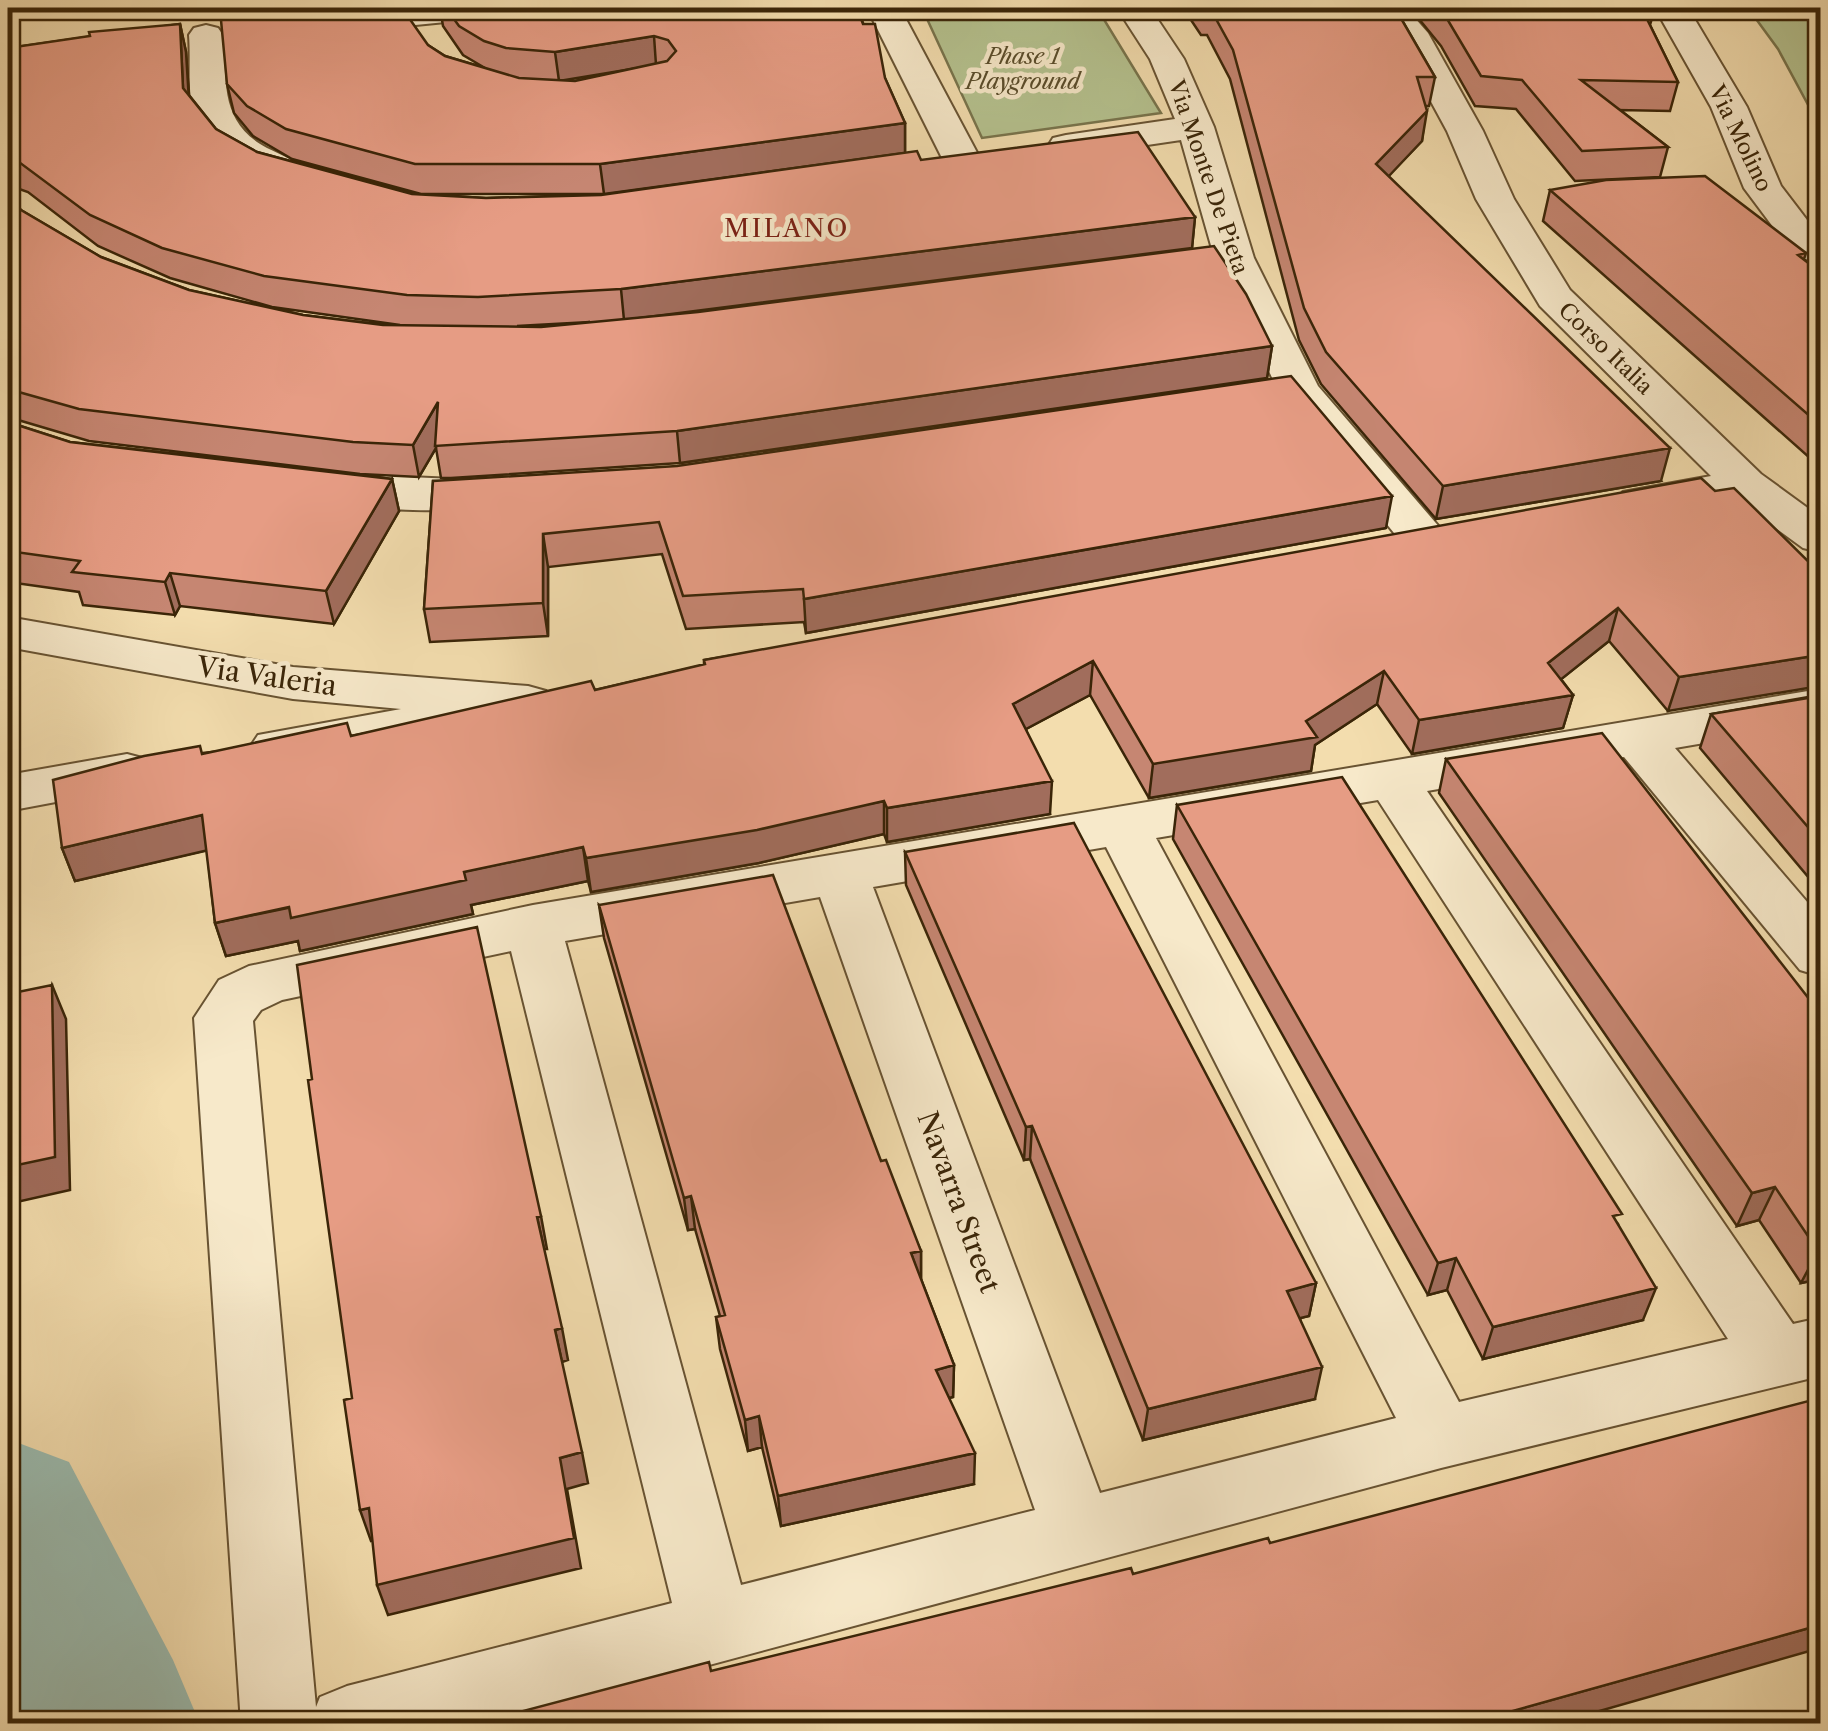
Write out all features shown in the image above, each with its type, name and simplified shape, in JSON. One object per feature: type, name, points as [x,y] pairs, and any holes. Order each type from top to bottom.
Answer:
[{"type":"street","points":[[301,26],[486,8]]},
{"type":"street","points":[[883,8],[963,162]]},
{"type":"street","name":"Via Monte De Pieta","points":[[1134,8],[1167,59],[1196,126],[1279,393],[1443,536],[1368,550]]},
{"type":"street","name":"Corso Italia","points":[[1388,8],[1411,33],[1438,82],[1514,198],[1554,297],[1745,484],[1820,538]]},
{"type":"street","name":"Via Molino","points":[[1671,8],[1729,107],[1763,188],[1820,263]]},
{"type":"street","points":[[414,16],[440,53]]},
{"type":"street","points":[[244,32],[188,37],[212,117],[238,147],[278,170],[328,186]]},
{"type":"street","points":[[925,167],[1196,126]]},
{"type":"street","points":[[1724,189],[1763,188]]},
{"type":"street","points":[[1118,272],[1234,258]]},
{"type":"street","points":[[286,483],[451,496],[544,490]]},
{"type":"street","points":[[1594,510],[1745,484]]},
{"type":"street","name":"Via Valeria","points":[[8,632],[293,682],[547,700],[239,753]]},
{"type":"street","points":[[280,1724],[223,1018],[240,995],[269,981],[533,926],[1391,778],[1639,740],[1820,706]]},
{"type":"street","points":[[1639,740],[1820,955]]},
{"type":"street","points":[[8,793],[181,763]]},
{"type":"street","points":[[347,1724],[714,1624],[1441,1437],[1799,1352],[1391,778]]},
{"type":"street","points":[[1123,826],[1441,1437]]},
{"type":"street","name":"Navarra Street","points":[[840,874],[1078,1530]]},
{"type":"street","points":[[533,926],[714,1624]]},
{"type":"green space","name":"Phase 1 Playground","points":[[922,8],[1097,8],[1161,113],[982,138]]},
{"type":"green space","points":[[1748,8],[1820,8],[1820,127],[1778,49]]},
{"type":"building","points":[[339,8],[402,8],[428,45],[445,56],[519,78],[575,81],[667,61],[676,51],[668,40],[654,36],[555,52],[506,48],[459,26],[446,8],[857,8],[863,24],[875,24],[885,78],[905,123],[600,164],[415,164],[286,129],[247,106],[227,84],[221,20]]},
{"type":"building","points":[[1210,8],[1395,8],[1435,77],[1417,77],[1427,111],[1376,164],[1670,448],[1443,486],[1326,352],[1304,308],[1233,50]]},
{"type":"building","points":[[1438,8],[1648,8],[1653,15],[1645,15],[1678,82],[1581,80],[1668,147],[1582,151],[1522,80],[1481,76]]},
{"type":"building","points":[[180,24],[183,88],[216,129],[257,152],[412,194],[486,198],[601,195],[917,151],[921,160],[1138,132],[1195,217],[621,289],[478,297],[407,295],[264,276],[162,248],[90,215],[8,158],[8,48],[90,36],[89,32]]},
{"type":"building","points":[[1705,176],[1806,253],[1798,255],[1820,272],[1820,425],[1550,190],[1606,180]]},
{"type":"building","points":[[8,198],[21,210],[101,257],[189,290],[303,315],[383,325],[541,327],[698,312],[1214,246],[1246,294],[1272,346],[677,431],[435,446],[438,402],[413,445],[353,442],[79,409],[8,389]]},
{"type":"building","points":[[1291,376],[1392,496],[804,599],[803,589],[683,596],[659,522],[543,534],[543,603],[424,609],[433,481],[677,466]]},
{"type":"building","points":[[8,422],[70,442],[392,479],[326,591],[170,573],[165,582],[72,572],[80,561],[8,551]]},
{"type":"building","points":[[1701,478],[1715,491],[1734,488],[1820,573],[1820,655],[1679,677],[1618,608],[1548,663],[1573,695],[1419,720],[1384,671],[1306,721],[1317,737],[1153,764],[1093,661],[1013,704],[1052,781],[887,808],[884,801],[757,830],[586,858],[583,847],[464,872],[466,880],[291,918],[289,907],[215,923],[202,815],[62,848],[53,780],[144,756],[200,746],[202,754],[347,723],[351,736],[591,681],[595,690],[705,664],[704,660]]},
{"type":"building","points":[[1820,696],[1820,841],[1711,714]]},
{"type":"building","points":[[1602,733],[1820,1013],[1818,1251],[1775,1187],[1752,1193],[1446,759]]},
{"type":"building","points":[[1342,777],[1622,1214],[1613,1216],[1656,1288],[1493,1327],[1456,1258],[1438,1263],[1177,805]]},
{"type":"building","points":[[1074,823],[1316,1283],[1287,1291],[1322,1367],[1148,1409],[1032,1126],[1026,1127],[905,852]]},
{"type":"building","points":[[773,875],[881,1161],[886,1160],[921,1251],[911,1253],[954,1365],[936,1370],[975,1453],[778,1496],[759,1416],[745,1420],[716,1317],[725,1315],[691,1196],[684,1198],[599,905]]},
{"type":"building","points":[[477,927],[541,1216],[537,1217],[562,1328],[555,1330],[582,1452],[560,1458],[574,1538],[377,1585],[369,1508],[360,1510],[344,1400],[352,1398],[308,1080],[312,1079],[297,965]]},
{"type":"building","points":[[52,985],[55,1157],[8,1167],[8,994]]},
{"type":"building","points":[[1820,1398],[1820,1625],[1466,1724],[474,1724],[709,1662],[711,1671],[1131,1568],[1133,1574],[1268,1538],[1270,1543]]},
{"type":"waterway","points":[[8,1518],[108,1724]]},
{"type":"district","name":"MILANO","points":[[787,228]]}]
